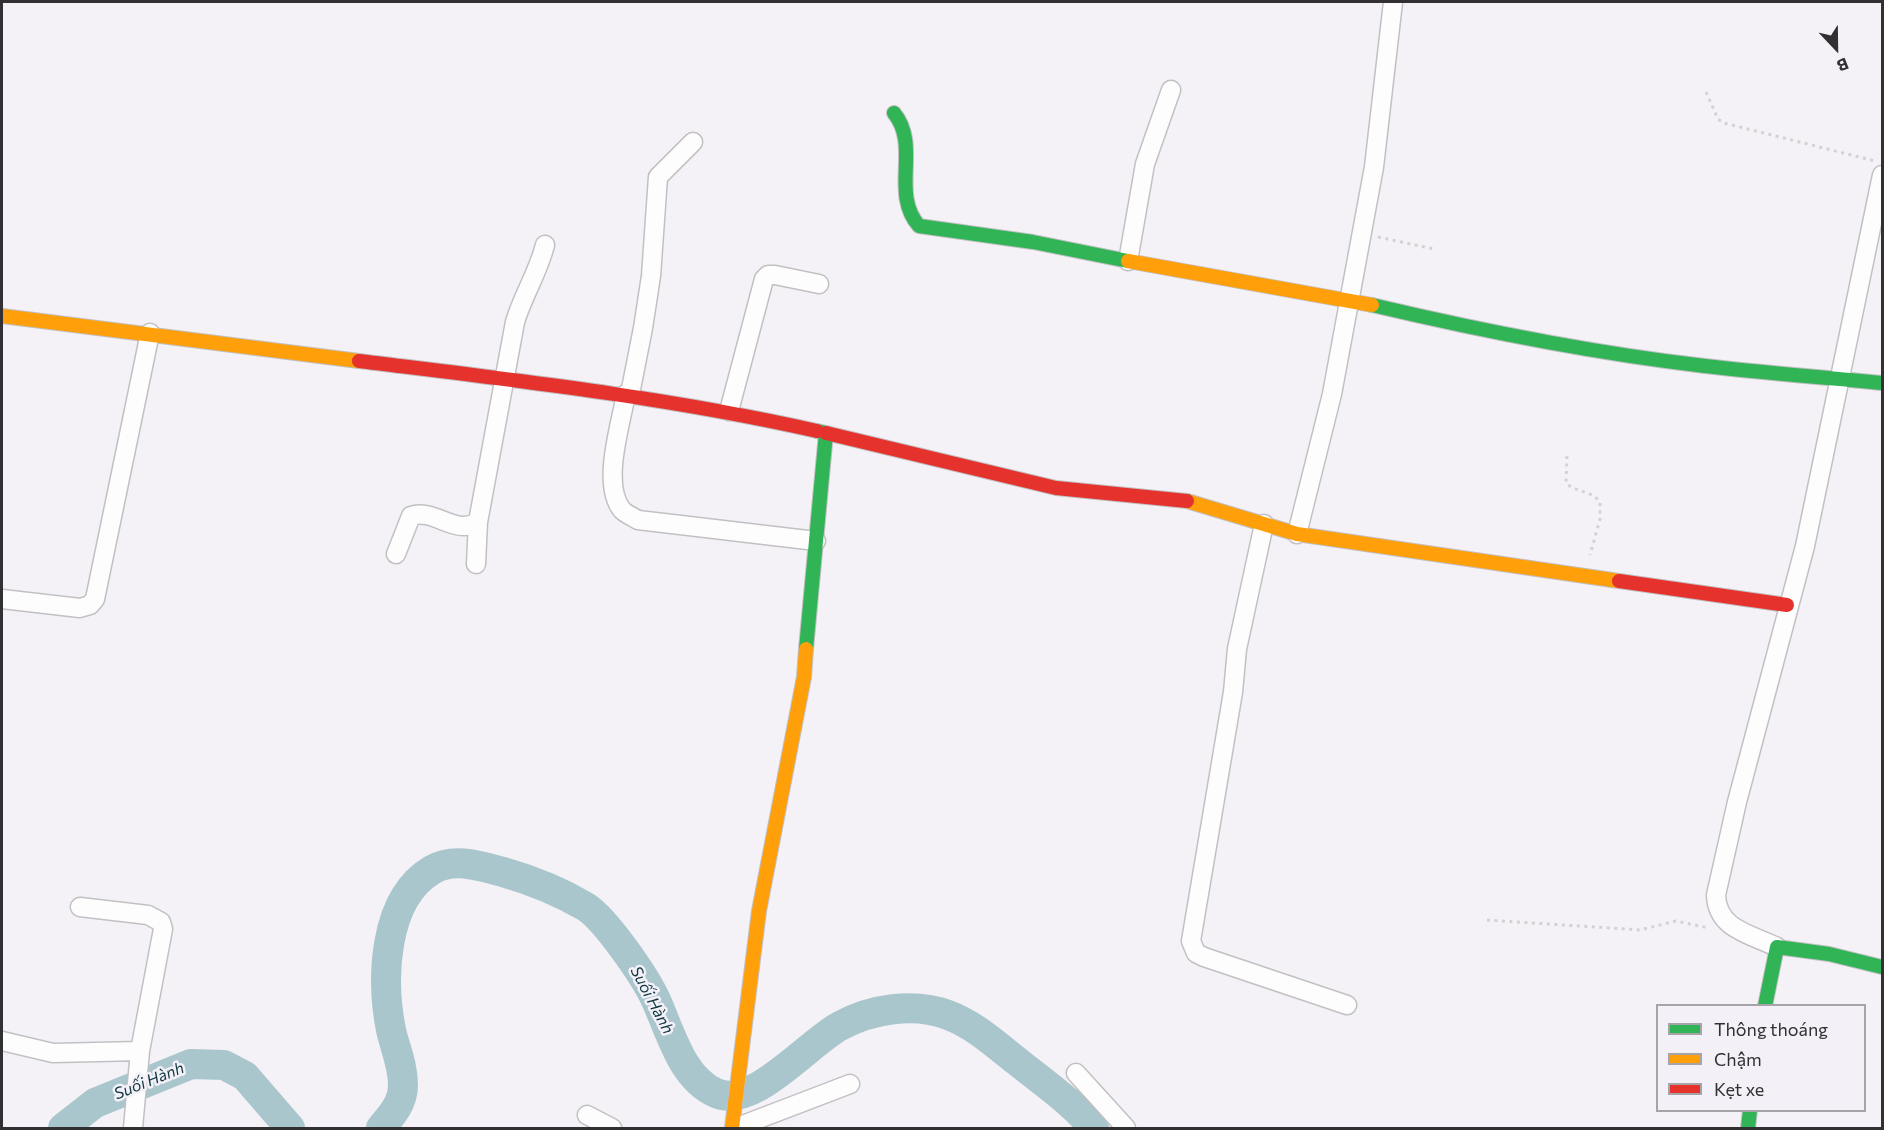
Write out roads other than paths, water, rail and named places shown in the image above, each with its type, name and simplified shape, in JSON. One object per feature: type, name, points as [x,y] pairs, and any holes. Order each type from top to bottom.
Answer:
[{"type":"street","points":[[1297,534],[1332,394],[1374,167],[1393,2]]},
{"type":"street","points":[[1128,261],[1145,164],[1171,90]]},
{"type":"street","points":[[894,113],[900,118],[905,129],[906,202],[913,221],[920,226],[1023,240],[1128,261],[1350,299],[1464,327],[1585,349],[1704,366],[1882,383]]},
{"type":"street","points":[[693,142],[658,177],[651,276],[644,328],[612,469],[616,498],[626,513],[638,520],[816,541]]},
{"type":"street","points":[[1882,175],[1838,378],[1816,498],[1787,605],[1716,895],[1716,906],[1725,922],[1777,947],[1829,954],[1882,967]]},
{"type":"street","points":[[476,564],[478,522],[519,307],[539,269],[545,245]]},
{"type":"street","points":[[729,411],[764,279],[768,275],[775,275],[819,284]]},
{"type":"street","points":[[2,316],[628,394],[729,411],[1056,488],[1193,502],[1297,534],[1587,578],[1787,605]]},
{"type":"street","points":[[2,599],[80,608],[90,605],[95,599],[150,333]]},
{"type":"street","points":[[826,433],[804,677],[759,911],[742,1040],[734,1128],[850,1084]]},
{"type":"street","points":[[396,554],[411,516],[426,515],[463,527],[478,522]]},
{"type":"street","points":[[1264,524],[1237,649],[1233,692],[1191,942],[1196,953],[1204,957],[1347,1005]]},
{"type":"street","points":[[80,907],[148,915],[161,922],[162,928],[140,1051],[133,1128]]},
{"type":"street","points":[[1765,1004],[1777,947]]},
{"type":"street","points":[[2,1041],[64,1054],[140,1051]]},
{"type":"street","points":[[1076,1073],[1126,1128]]},
{"type":"street","points":[[1748,1128],[1750,1112]]},
{"type":"street","points":[[587,1115],[612,1128]]},
{"type":"waterway","name":"Suối Hành","points":[[381,1128],[399,1103],[403,1091],[403,1078],[391,1030],[386,988],[389,942],[395,920],[404,900],[416,883],[440,866],[458,863],[514,875],[556,891],[586,907],[594,914],[604,923],[649,986],[678,1051],[693,1076],[716,1093],[731,1096],[763,1084],[827,1034],[852,1020],[893,1009],[921,1009],[948,1015],[976,1030],[1057,1093],[1094,1128]]},
{"type":"waterway","name":"Suối Hành","points":[[63,1128],[95,1103],[191,1064],[224,1065],[245,1076],[290,1128]]}]
